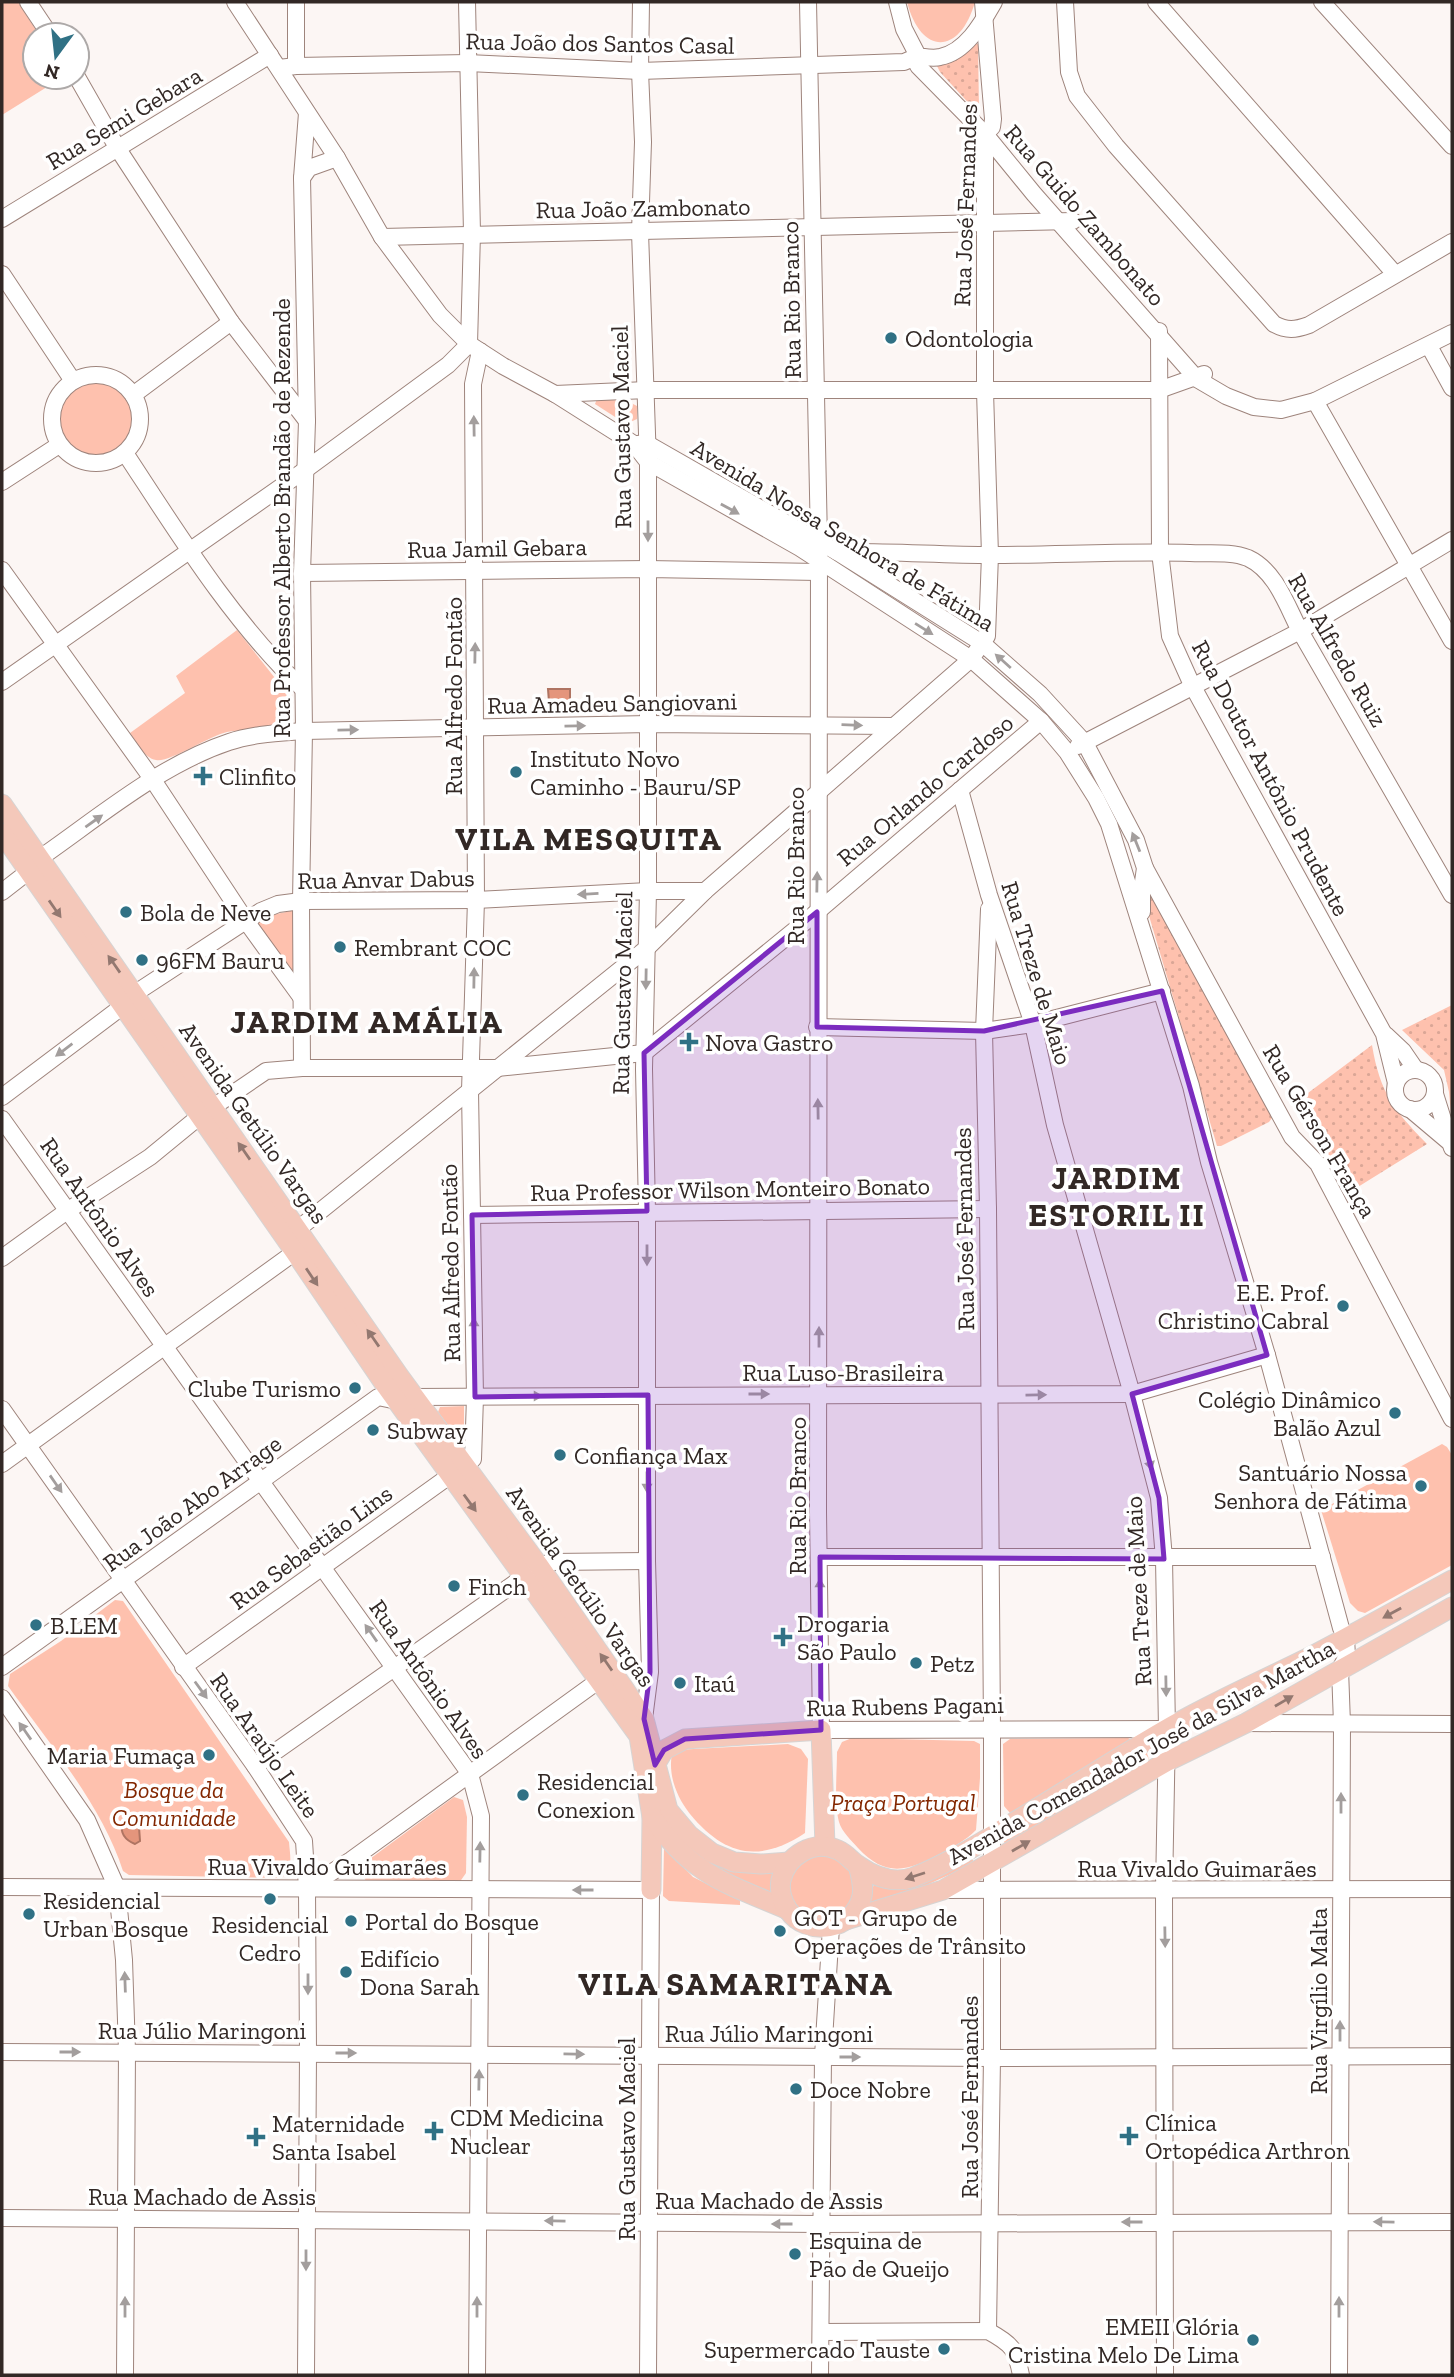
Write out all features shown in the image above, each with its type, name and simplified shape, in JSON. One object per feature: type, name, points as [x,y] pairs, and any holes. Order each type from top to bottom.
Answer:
[{"type":"main road","name":"Avenida Getúlio Vargas","points":[[2,804],[34,865],[207,1111],[299,1229],[395,1392]]},
{"type":"main road","name":"Avenida Getúlio Vargas","points":[[2,833],[34,865]]},
{"type":"main road","name":"Avenida Getúlio Vargas","points":[[207,1111],[295,1252],[395,1392],[625,1690],[641,1727]]},
{"type":"main road","name":"Avenida Getúlio Vargas","points":[[532,1572],[598,1681],[641,1727]]},
{"type":"main road","name":"Avenida Comendador José da Silva Martha","points":[[858,1865],[879,1877],[892,1880],[908,1879],[925,1873],[990,1837],[1167,1729],[1328,1648],[1344,1633],[1452,1580]]},
{"type":"main road","name":"Avenida Comendador José da Silva Martha","points":[[839,1924],[943,1890],[1166,1762],[1245,1723],[1452,1607]]},
{"type":"main road","points":[[1328,1648],[1324,1664],[1340,1669]]},
{"type":"main road","points":[[641,1727],[668,1810],[689,1835],[712,1853],[734,1862],[789,1862]]},
{"type":"main road","name":"Rua Gustavo Maciel","points":[[641,1727],[652,1817],[651,1890]]},
{"type":"main road","name":"Rua Rubens Pagani","points":[[655,1765],[664,1750],[685,1739],[821,1730]]},
{"type":"main road","points":[[821,1730],[825,1846]]},
{"type":"main road","points":[[652,1817],[667,1839],[706,1874],[786,1909],[806,1925],[818,1928],[839,1924],[856,1910],[862,1898],[863,1884],[858,1865],[844,1853],[825,1846],[811,1847],[799,1853],[789,1862],[780,1885],[786,1909]]},
{"type":"street","points":[[28,2],[41,21]]},
{"type":"street","name":"Avenida Nossa Senhora de Fátima","points":[[236,2],[281,63],[307,113],[337,158],[382,237],[440,315],[475,348],[640,444],[837,552],[982,643],[1040,694],[1085,743],[1136,840],[1145,871],[1141,898],[1143,932]]},
{"type":"street","points":[[281,63],[296,2]]},
{"type":"street","name":"Rua Alfredo Fontão","points":[[457,1470],[473,1459],[475,1396],[470,1091],[476,900],[475,348],[467,2]]},
{"type":"street","name":"Rua Gustavo Maciel","points":[[641,2],[643,142],[640,232],[647,390],[640,444],[648,462],[648,891],[644,1053],[650,1672],[641,1727]]},
{"type":"street","name":"Rua Rio Branco","points":[[808,2],[818,542],[817,1027],[821,1730]]},
{"type":"street","points":[[897,2],[904,29],[918,56],[939,58],[955,52],[976,31],[994,2]]},
{"type":"street","name":"Rua José Fernandes","points":[[982,643],[987,636],[990,555],[983,223],[988,131],[988,41],[983,20],[983,2]]},
{"type":"street","points":[[1065,2],[1069,72],[1082,104],[1274,324],[1283,329],[1294,330],[1309,325],[1452,242]]},
{"type":"street","points":[[1156,2],[1395,274]]},
{"type":"street","points":[[1322,2],[1452,146]]},
{"type":"street","name":"Rua João dos Santos Casal","points":[[281,63],[468,63],[640,71],[904,62],[918,56]]},
{"type":"street","name":"Rua Guido Zambonato","points":[[918,56],[918,66],[988,131],[1202,376],[1226,396],[1254,407],[1281,410],[1315,401],[1452,332]]},
{"type":"street","name":"Rua Semi Gebara","points":[[2,219],[118,149],[281,63]]},
{"type":"street","points":[[85,91],[118,149],[231,322],[307,421]]},
{"type":"street","name":"Rua Professor Alberto Brandão de Rezende","points":[[302,1068],[302,573],[307,421],[302,178],[307,113]]},
{"type":"street","points":[[302,178],[309,168],[337,158]]},
{"type":"street","name":"Rua João Zambonato","points":[[382,237],[1066,221]]},
{"type":"street","points":[[2,274],[74,381]]},
{"type":"street","points":[[133,396],[231,322]]},
{"type":"street","name":"Rua Doutor Antônio Prudente","points":[[1160,328],[1160,552],[1170,636],[1192,685],[1384,1034],[1399,1102],[1450,1145]]},
{"type":"street","points":[[1429,345],[1452,388]]},
{"type":"street","points":[[2,682],[475,348]]},
{"type":"street","points":[[448,365],[473,384]]},
{"type":"street","points":[[270,372],[291,387],[306,390]]},
{"type":"street","points":[[102,375],[120,382],[133,396],[139,412],[139,430],[125,453],[109,462],[90,463],[73,457],[59,445],[52,428],[52,410],[59,393],[74,381],[82,377],[102,375]]},
{"type":"street","points":[[555,394],[647,390],[1159,390],[1202,376]]},
{"type":"street","points":[[1315,401],[1452,641]]},
{"type":"street","points":[[2,482],[59,445]]},
{"type":"street","points":[[125,453],[188,550],[271,658],[302,688]]},
{"type":"street","name":"Avenida Nossa Senhora de Fátima","points":[[648,462],[800,548],[818,567],[971,659],[1041,721],[1067,752],[1096,798],[1109,824],[1191,1086],[1209,1162],[1267,1355],[1344,1633]]},
{"type":"street","points":[[1067,752],[1300,631],[1452,540]]},
{"type":"street","points":[[778,570],[800,548]]},
{"type":"street","points":[[837,552],[895,551]]},
{"type":"street","points":[[868,572],[895,551]]},
{"type":"street","name":"Rua Alfredo Ruiz","points":[[895,551],[990,555],[1160,552],[1237,554],[1251,559],[1264,569],[1278,587],[1300,631],[1452,895]]},
{"type":"street","name":"Rua Jamil Gebara","points":[[302,573],[778,570],[818,567]]},
{"type":"street","points":[[2,570],[153,780],[246,920],[301,996]]},
{"type":"street","points":[[299,1229],[646,948],[705,891],[971,659],[982,643]]},
{"type":"street","name":"Rua Orlando Cardoso","points":[[644,1053],[817,912],[1041,721]]},
{"type":"street","name":"Rua Amadeu Sangiovani","points":[[2,892],[34,865],[173,766],[231,741],[271,733],[304,730],[649,724],[894,726]]},
{"type":"street","name":"Rua Treze de Maio","points":[[960,790],[989,895],[1033,1024],[1055,1125],[1159,1498],[1164,1559],[1167,1729],[1164,1890],[1165,2375]]},
{"type":"street","points":[[1124,874],[1145,871]]},
{"type":"street","name":"Rua Gérson França","points":[[1145,871],[1292,1137],[1318,1164],[1452,1419]]},
{"type":"street","name":"Rua Anvar Dabus","points":[[2,1097],[129,1000],[246,920],[278,904],[301,901],[476,900],[648,891],[705,891]]},
{"type":"street","name":"Rua José Fernandes","points":[[989,895],[984,1031],[992,1730]]},
{"type":"street","points":[[988,947],[1006,946]]},
{"type":"street","points":[[817,1027],[984,1031],[1033,1024],[1162,990]]},
{"type":"street","name":"Rua Doutor Antônio Prudente","points":[[1384,1034],[1403,1051],[1416,1070],[1430,1076],[1450,1145]]},
{"type":"street","points":[[2,1258],[67,1211],[150,1157],[207,1111],[266,1071],[302,1068],[497,1068],[644,1053]]},
{"type":"street","points":[[1396,1083],[1405,1073],[1416,1070]]},
{"type":"street","points":[[1410,1109],[1417,1110],[1429,1105],[1435,1094]]},
{"type":"street","name":"Rua Antônio Alves","points":[[2,1119],[470,1774],[481,1816],[477,2375]]},
{"type":"street","name":"Rua Professor Wilson Monteiro Bonato","points":[[472,1215],[988,1209]]},
{"type":"street","points":[[2,1464],[295,1252]]},
{"type":"street","name":"Rua Luso-Brasileira","points":[[395,1392],[475,1396],[1132,1394],[1267,1355]]},
{"type":"street","name":"Rua João Abo Arrage","points":[[2,1667],[262,1480],[395,1392]]},
{"type":"street","name":"Rua Araújo Leite","points":[[2,1409],[255,1766],[304,1841],[309,2053],[306,2375]]},
{"type":"street","name":"Rua Sebastião Lins","points":[[183,1667],[457,1470]]},
{"type":"street","points":[[820,1558],[1322,1557]]},
{"type":"street","points":[[255,1766],[532,1572],[551,1562],[647,1560]]},
{"type":"street","name":"Rua Virgílio Malta","points":[[1339,2375],[1340,1669],[1348,1657],[1344,1633]]},
{"type":"street","points":[[625,1690],[650,1672]]},
{"type":"street","points":[[307,1888],[351,1860],[598,1681]]},
{"type":"street","points":[[2,1698],[88,1820],[117,1888],[124,1960],[127,2052],[125,2375]]},
{"type":"street","points":[[1245,1723],[1452,1724]]},
{"type":"street","name":"Rua Rubens Pagani","points":[[821,1730],[1167,1729]]},
{"type":"street","points":[[990,1837],[992,1730]]},
{"type":"street","name":"Rua José Fernandes","points":[[988,2331],[992,2058],[990,1837]]},
{"type":"street","name":"Rua Vivaldo Guimarães","points":[[2,1887],[651,1890]]},
{"type":"street","name":"Rua Vivaldo Guimarães","points":[[943,1890],[1452,1889]]},
{"type":"street","name":"Rua Gustavo Maciel","points":[[648,2375],[651,1890]]},
{"type":"street","points":[[820,2375],[822,2056],[839,1924]]},
{"type":"street","name":"Rua Júlio Maringoni","points":[[2,2052],[992,2058],[1452,2056]]},
{"type":"street","name":"Rua Machado de Assis","points":[[2,2218],[820,2224],[1452,2222]]},
{"type":"street","points":[[822,2332],[988,2331],[1007,2342],[1017,2354],[1021,2375]]},
{"type":"highlighted area","points":[[817,912],[817,1027],[984,1031],[1162,991],[1267,1355],[1132,1394],[1159,1498],[1164,1559],[820,1557],[821,1730],[685,1739],[664,1750],[655,1765],[644,1719],[650,1672],[648,1395],[475,1397],[472,1215],[647,1211],[644,1053]]},
{"type":"green space","points":[[2,2],[18,2],[30,21],[21,21],[21,91],[41,91],[2,115]]},
{"type":"green space","points":[[907,2],[975,2],[960,32],[951,40],[941,42],[931,40],[921,32],[913,20]]},
{"type":"green space","points":[[971,44],[978,44],[979,109],[975,110],[940,72],[936,64]]},
{"type":"green space","points":[[88,382],[102,382],[116,388],[126,398],[132,419],[126,440],[116,450],[102,456],[88,456],[74,450],[64,440],[58,426],[58,412],[64,398],[74,388]]},
{"type":"green space","points":[[597,399],[627,401],[637,406],[637,419],[626,424],[595,404]]},
{"type":"green space","points":[[237,630],[286,692],[288,708],[283,719],[269,728],[219,734],[179,754],[162,760],[152,759],[130,733],[185,693],[176,676]]},
{"type":"green space","points":[[1151,896],[1272,1118],[1221,1146],[1217,1146],[1147,909],[1145,899]]},
{"type":"green space","points":[[295,910],[296,981],[254,923],[272,915]]},
{"type":"green space","points":[[1452,1005],[1452,1126],[1444,1070],[1402,1030]]},
{"type":"green space","points":[[1372,1045],[1379,1076],[1390,1100],[1427,1144],[1345,1195],[1332,1159],[1292,1105]]},
{"type":"green space","points":[[464,1406],[464,1437],[457,1437],[438,1412],[440,1407]]},
{"type":"green space","points":[[1442,1444],[1452,1455],[1452,1565],[1365,1613],[1358,1611],[1350,1603],[1321,1510]]},
{"type":"green space","name":"Bosque da Comunidade","points":[[115,1600],[123,1601],[289,1842],[290,1867],[281,1878],[129,1875],[123,1871],[114,1846],[88,1798],[8,1686],[10,1674],[61,1641]]},
{"type":"green space","name":"Praça Portugal","points":[[852,1738],[974,1741],[980,1744],[976,1830],[950,1849],[907,1867],[888,1868],[868,1858],[844,1833],[837,1814],[837,1752],[842,1742]]},
{"type":"green space","name":"Praça Portugal","points":[[1128,1738],[1135,1741],[1016,1813],[1010,1813],[1004,1806],[1003,1744],[1010,1739]]},
{"type":"green space","name":"Praça Portugal","points":[[788,1744],[801,1749],[808,1759],[805,1833],[788,1843],[757,1851],[743,1851],[729,1846],[703,1828],[677,1793],[671,1769],[672,1753],[675,1750]]},
{"type":"green space","name":"Praça Portugal","points":[[1147,1752],[1149,1761],[1005,1844],[1002,1838]]},
{"type":"green space","points":[[454,1797],[463,1800],[467,1817],[466,1873],[459,1883],[366,1881],[361,1872],[363,1864]]},
{"type":"green space","points":[[676,1834],[776,1870],[772,1892],[768,1893],[721,1872]]},
{"type":"green space","points":[[664,1847],[693,1877],[740,1900],[740,1905],[669,1901],[663,1896]]},
{"type":"green space","name":"Praça Portugal","points":[[814,1855],[835,1855],[852,1869],[854,1901],[839,1916],[817,1918],[798,1907],[792,1898],[790,1877],[798,1865]]},
{"type":"green space","points":[[972,1859],[975,1863],[896,1899],[870,1904],[874,1882]]},
{"type":"shaded area","points":[[548,689],[570,689],[570,702],[549,702]]},
{"type":"shaded area","points":[[128,1820],[139,1827],[140,1841],[135,1844],[123,1833],[122,1823]]},
{"type":"place","name":"Odontologia","points":[[891,338]]},
{"type":"place","name":"Instituto Novo Caminho - Bauru/SP","points":[[516,772]]},
{"type":"place","name":"Clinfito","points":[[203,776]]},
{"type":"place","name":"Bola de Neve","points":[[126,912]]},
{"type":"place","name":"Rembrant COC","points":[[340,947]]},
{"type":"place","name":"96FM Bauru","points":[[142,960]]},
{"type":"place","name":"Nova Gastro","points":[[689,1042]]},
{"type":"place","name":"E.E. Prof. Christino Cabral","points":[[1343,1306]]},
{"type":"place","name":"Clube Turismo","points":[[355,1388]]},
{"type":"place","name":"Colégio Dinâmico Balão Azul","points":[[1395,1413]]},
{"type":"place","name":"Subway","points":[[373,1430]]},
{"type":"place","name":"Confiança Max","points":[[560,1455]]},
{"type":"place","name":"Santuário Nossa Senhora de Fátima","points":[[1421,1486]]},
{"type":"place","name":"Finch","points":[[454,1586]]},
{"type":"place","name":"B.LEM","points":[[36,1625]]},
{"type":"place","name":"Drogaria São Paulo","points":[[783,1637]]},
{"type":"place","name":"Petz","points":[[916,1663]]},
{"type":"place","name":"Itaú","points":[[680,1683]]},
{"type":"place","name":"Maria Fumaça","points":[[209,1755]]},
{"type":"place","name":"Residencial Conexion","points":[[523,1795]]},
{"type":"place","name":"Residencial Cedro","points":[[270,1899]]},
{"type":"place","name":"Residencial Urban Bosque","points":[[29,1914]]},
{"type":"place","name":"Portal do Bosque","points":[[351,1921]]},
{"type":"place","name":"GOT - Grupo de Operações de Trânsito","points":[[780,1931]]},
{"type":"place","name":"Edifício Dona Sarah","points":[[346,1972]]},
{"type":"place","name":"Doce Nobre","points":[[796,2089]]},
{"type":"place","name":"CDM Medicina Nuclear","points":[[434,2131]]},
{"type":"place","name":"Clínica Ortopédica Arthron","points":[[1129,2136]]},
{"type":"place","name":"Maternidade Santa Isabel","points":[[256,2137]]},
{"type":"place","name":"Esquina de Pão de Queijo","points":[[795,2254]]},
{"type":"place","name":"EMEII Glória Cristina Melo De Lima","points":[[1253,2340]]},
{"type":"place","name":"Supermercado Tauste","points":[[944,2349]]},
{"type":"district","name":"VILA MESQUITA","points":[[589,839]]},
{"type":"district","name":"JARDIM AMÁLIA","points":[[367,1022]]},
{"type":"district","name":"JARDIM ESTORIL II","points":[[1117,1196]]},
{"type":"district","name":"VILA SAMARITANA","points":[[736,1984]]}]
